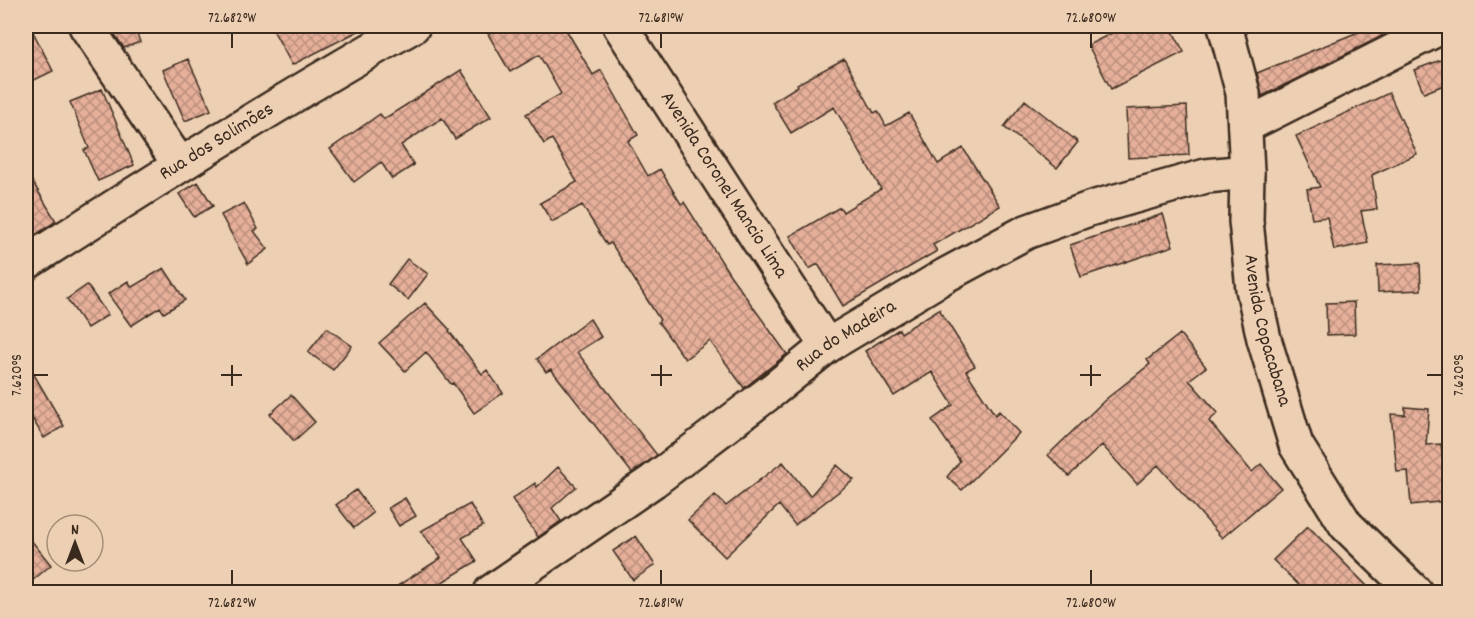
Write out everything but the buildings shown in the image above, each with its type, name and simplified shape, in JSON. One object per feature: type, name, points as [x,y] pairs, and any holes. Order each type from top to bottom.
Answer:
[{"type":"street","points":[[86,26],[180,165]]},
{"type":"street","name":"Rua dos Solimões","points":[[26,263],[354,58],[413,26]]},
{"type":"street","name":"Avenida Coronel Mancio Lima","points":[[620,26],[827,346]]},
{"type":"street","name":"Avenida Copacabana","points":[[1225,26],[1243,93],[1247,172],[1246,221],[1253,289],[1264,339],[1296,445],[1346,525],[1414,592]]},
{"type":"street","points":[[1245,126],[1443,26]]},
{"type":"street","name":"Rua do Madeira","points":[[491,592],[653,481],[774,390],[827,346],[946,275],[1026,232],[1092,208],[1206,176],[1247,172]]}]
